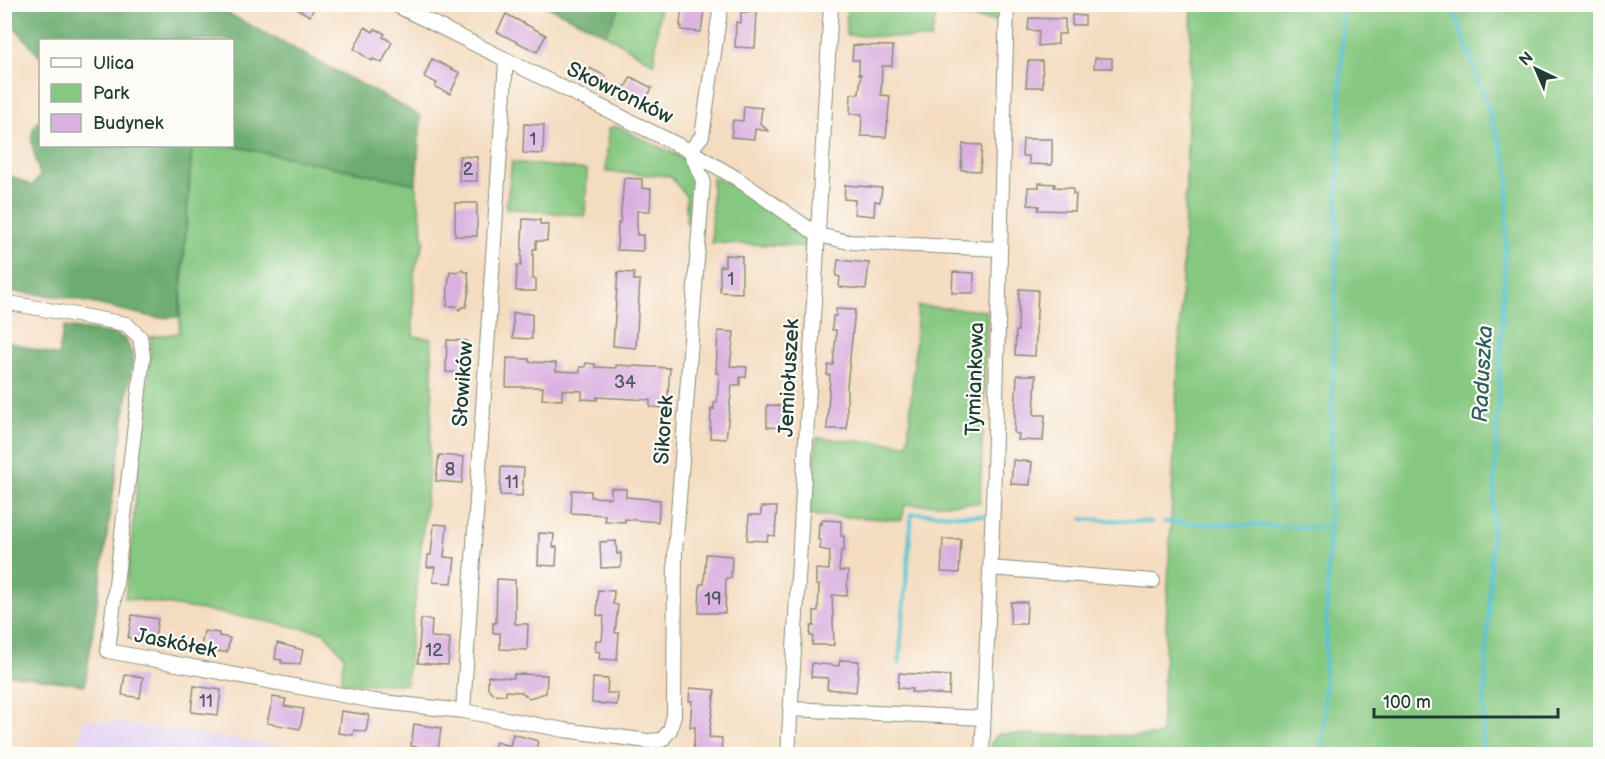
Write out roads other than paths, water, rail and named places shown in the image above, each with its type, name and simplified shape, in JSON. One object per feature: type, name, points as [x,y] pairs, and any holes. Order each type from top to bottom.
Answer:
[{"type":"street","name":"Skowronków","points":[[394,4],[690,151],[702,136],[721,4]]},
{"type":"street","name":"Jemiołuszek","points":[[788,754],[831,4]]},
{"type":"street","name":"Tymiankowa","points":[[982,754],[1007,4]]},
{"type":"street","name":"Słowików","points":[[463,711],[506,60]]},
{"type":"street","points":[[690,151],[736,178],[818,235],[849,242],[1000,249]]},
{"type":"street","name":"Sikorek","points":[[662,740],[670,730],[674,715],[675,552],[703,180],[690,151]]},
{"type":"street","name":"Jaskółek","points":[[4,302],[126,324],[140,337],[143,357],[108,651],[374,701],[463,711],[564,730],[648,741],[662,740]]},
{"type":"street","points":[[990,568],[1153,581]]},
{"type":"street","points":[[790,708],[984,718]]},
{"type":"street","points":[[662,740],[664,754]]},
{"type":"waterway","points":[[1323,754],[1343,4]]},
{"type":"waterway","name":"Raduszka","points":[[1452,4],[1509,173],[1482,754]]},
{"type":"waterway","points":[[899,663],[912,513],[984,516]]},
{"type":"waterway","points":[[1082,519],[1151,522]]},
{"type":"waterway","points":[[1164,522],[1329,528]]}]
